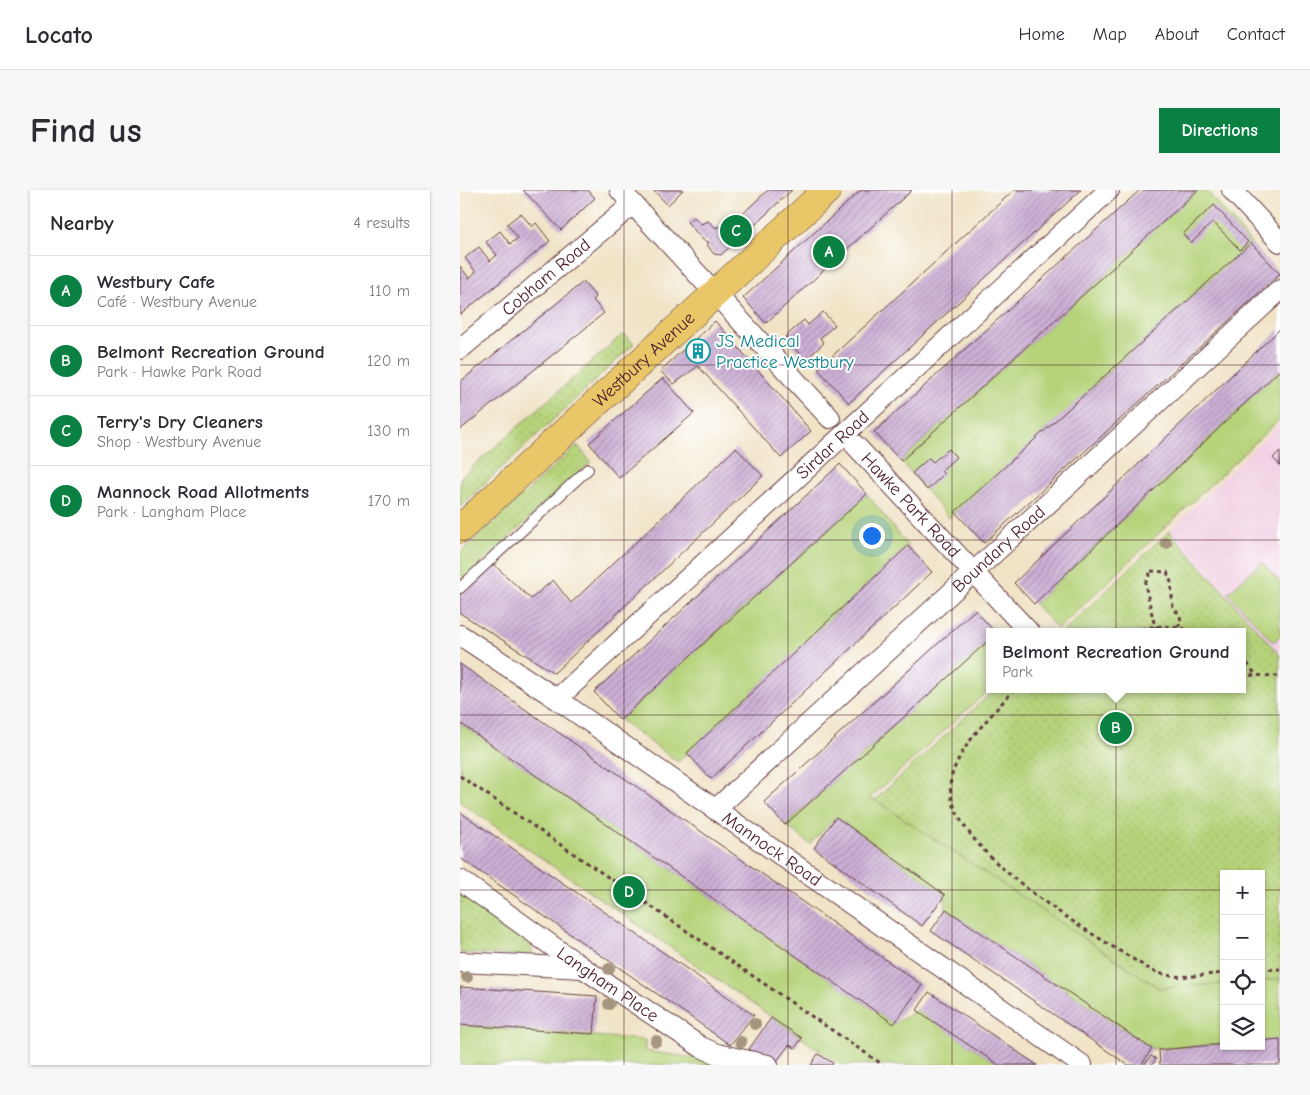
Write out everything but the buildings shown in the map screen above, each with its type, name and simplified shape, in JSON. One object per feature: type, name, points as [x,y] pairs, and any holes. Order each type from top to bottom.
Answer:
[{"type":"main road","name":"Westbury Avenue","points":[[460,528],[827,190]]},
{"type":"street","name":"Sirdar Road","points":[[557,699],[1109,190]]},
{"type":"street","points":[[1232,190],[1280,242]]},
{"type":"street","points":[[627,197],[714,294],[830,418]]},
{"type":"street","name":"Cobham Road","points":[[460,349],[627,197]]},
{"type":"street","name":"Boundary Road","points":[[716,809],[1280,290]]},
{"type":"street","name":"Hawke Park Road","points":[[854,445],[1025,628]]},
{"type":"street","name":"Mannock Road","points":[[460,635],[557,699],[1082,1065]]},
{"type":"street","name":"Langham Place","points":[[460,880],[583,968],[701,1048],[717,1054],[768,1065]]},
{"type":"street","points":[[460,962],[583,968]]},
{"type":"lane","points":[[460,588],[588,469]]},
{"type":"path","points":[[1154,625],[1151,602],[1145,584],[1151,571],[1167,572],[1172,582],[1173,608],[1180,615],[1181,623],[1177,626]]},
{"type":"path","points":[[1142,628],[1154,625],[1183,628]]},
{"type":"path","points":[[1246,662],[1258,676]]},
{"type":"path","points":[[1246,675],[1280,676]]},
{"type":"path","points":[[1011,693],[968,744],[952,775],[950,792],[961,823],[1000,867],[1036,896],[1151,970],[1163,976],[1178,977],[1220,973]]},
{"type":"path","points":[[460,776],[883,1065]]},
{"type":"path","points":[[1265,970],[1280,969]]},
{"type":"shaded area","points":[[1280,423],[1280,655],[1169,531]]},
{"type":"green space","points":[[1198,190],[1206,190],[1251,243],[949,518],[901,461]]},
{"type":"green space","points":[[623,334],[634,344],[460,507],[460,478]]},
{"type":"green space","points":[[1280,370],[1280,419],[1059,628],[1034,604]]},
{"type":"green space","points":[[577,445],[591,462],[460,583],[460,553]]},
{"type":"green space","points":[[867,494],[908,546],[678,762],[620,720]]},
{"type":"green space","points":[[1169,531],[1280,655],[1280,979],[1265,981],[1265,870],[1220,870],[1220,984],[1159,988],[875,800],[991,693],[1246,693],[1246,628],[1067,628]]},
{"type":"green space","points":[[1262,562],[1280,582],[1280,636],[1273,642],[1228,593]]},
{"type":"green space","points":[[986,642],[986,693],[869,799],[875,800],[1159,988],[1220,984],[1220,1044],[1152,1049],[946,909],[945,895],[836,817],[810,844],[786,825]]},
{"type":"green space","points":[[460,723],[894,1024],[917,1010],[999,1065],[841,1065],[460,802]]},
{"type":"green space","points":[[460,894],[531,942],[532,953],[529,956],[460,953]]},
{"type":"green space","points":[[1280,979],[1280,1039],[1265,1041],[1265,981]]},
{"type":"green space","points":[[460,1025],[645,1040],[645,1051],[696,1058],[724,1065],[460,1065]]},
{"type":"place","name":"Terry's Dry Cleaners","points":[[736,231]]},
{"type":"place","name":"Westbury Cafe","points":[[829,252]]},
{"type":"place","name":"JS Medical Practice Westbury","points":[[698,351]]},
{"type":"place","name":"Belmont Recreation Ground","points":[[1116,728]]},
{"type":"place","name":"Mannock Road Allotments","points":[[629,892]]}]
